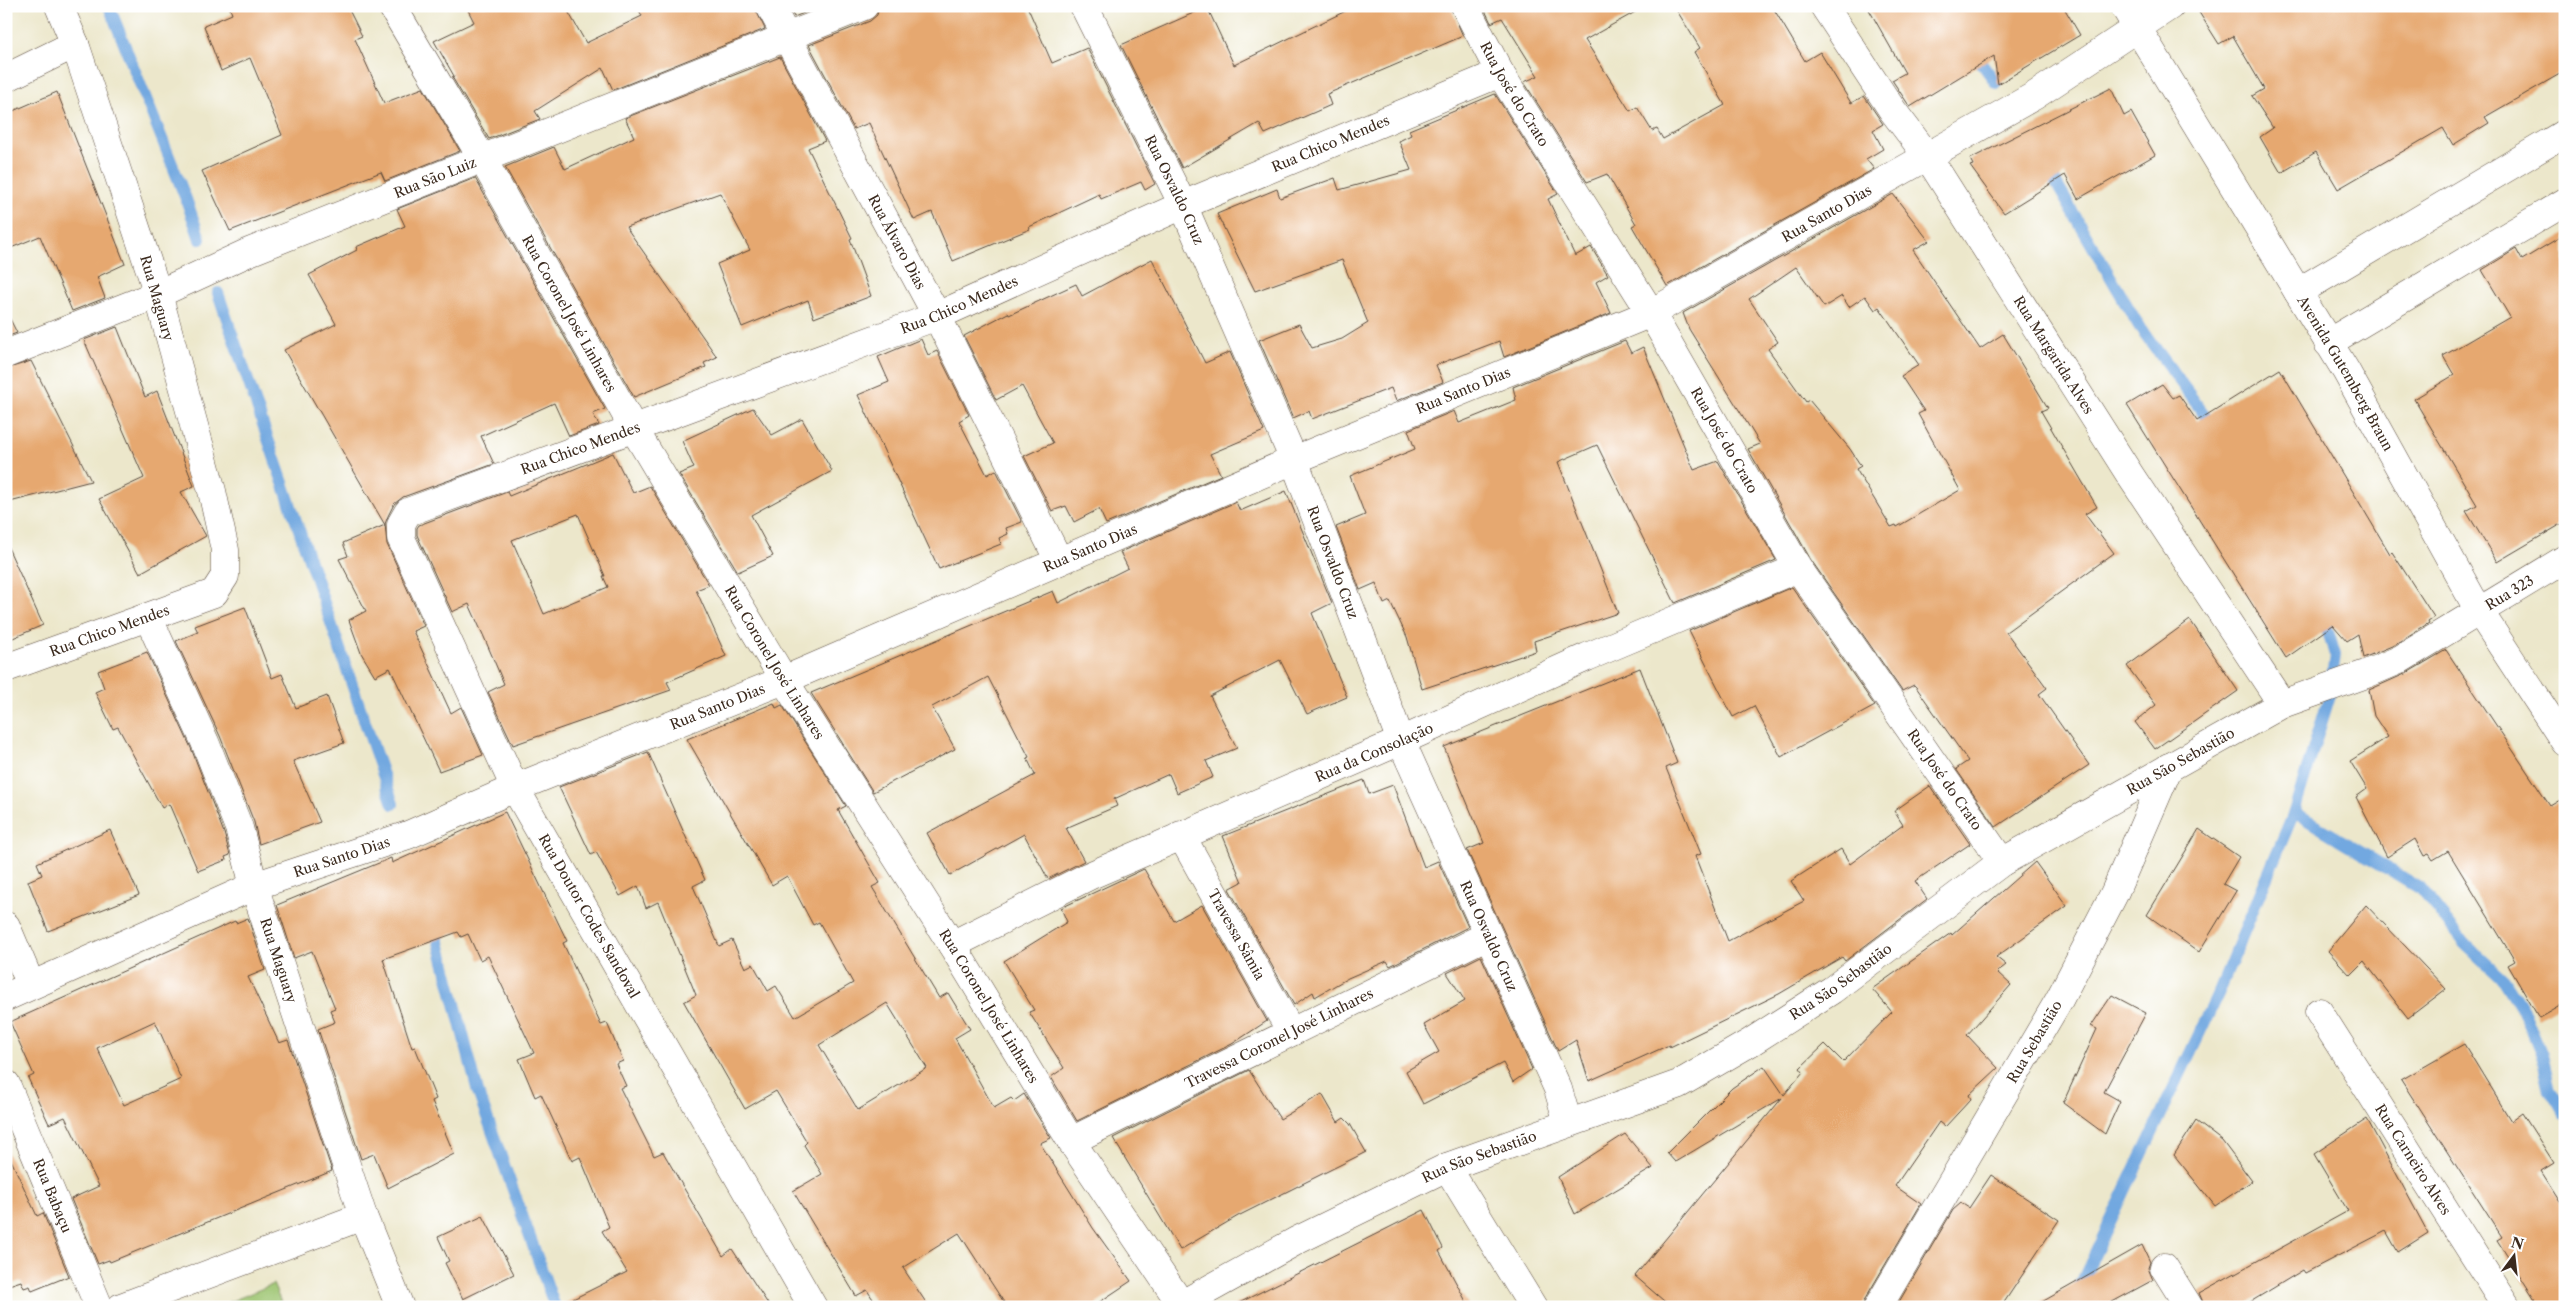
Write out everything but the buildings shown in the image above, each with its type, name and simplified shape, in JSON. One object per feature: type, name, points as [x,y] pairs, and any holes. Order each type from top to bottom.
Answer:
[{"type":"street","name":"Rua Maguary","points":[[59,6],[75,44],[158,294],[212,491],[225,550],[225,576],[214,593]]},
{"type":"street","name":"Rua Coronel José Linhares","points":[[392,6],[483,160],[634,429],[784,680],[952,945],[1071,1141],[1179,1306]]},
{"type":"street","name":"Rua Álvaro Dias","points":[[770,6],[937,316],[1059,561]]},
{"type":"street","name":"Rua São Luiz","points":[[6,354],[158,294],[249,252],[864,6]]},
{"type":"street","name":"Rua Osvaldo Cruz","points":[[1084,6],[1184,205],[1294,460],[1401,741],[1558,1089],[1568,1124]]},
{"type":"street","name":"Rua José do Crato","points":[[1465,6],[1500,73],[1651,313],[1798,568],[2002,862]]},
{"type":"street","name":"Rua Margarida Alves","points":[[1824,6],[1894,112],[1928,157],[2130,474],[2282,704]]},
{"type":"street","name":"Rua Santo Dias","points":[[6,996],[254,886],[408,835],[515,788],[784,680],[1294,460],[1651,313],[2034,96],[2130,17],[2170,6]]},
{"type":"street","name":"Avenida Gutemberg Braun","points":[[2130,17],[2346,371],[2479,611],[2565,742]]},
{"type":"street","points":[[6,78],[75,44]]},
{"type":"street","name":"Rua Chico Mendes","points":[[408,512],[937,316],[1184,205],[1500,73]]},
{"type":"street","points":[[2298,292],[2565,133]]},
{"type":"street","points":[[2328,343],[2565,202]]},
{"type":"street","name":"Rua Doutor Codes Sandoval","points":[[408,512],[400,524],[401,538],[515,788],[813,1307]]},
{"type":"street","name":"Rua 323","points":[[2479,611],[2565,559]]},
{"type":"street","name":"Rua da Consolação","points":[[952,945],[1089,876],[1181,835],[1401,741],[1587,657],[1798,568]]},
{"type":"street","name":"Rua Chico Mendes","points":[[6,668],[149,619],[214,593]]},
{"type":"street","name":"Rua São Sebastião","points":[[1179,1306],[1298,1240],[1447,1167],[1679,1084],[1751,1042],[1832,990],[2002,862],[2282,704],[2399,660],[2479,611]]},
{"type":"street","name":"Rua Maguary","points":[[149,619],[204,742],[239,828],[254,886],[362,1216],[400,1307]]},
{"type":"street","name":"Rua Sebastião","points":[[1878,1307],[2059,1000],[2114,894],[2169,767]]},
{"type":"street","name":"Travessa Sâmia","points":[[1181,835],[1291,1032]]},
{"type":"street","points":[[6,926],[31,985]]},
{"type":"street","name":"Travessa Coronel José Linhares","points":[[1071,1141],[1488,935]]},
{"type":"street","name":"Rua Carneiro Alves","points":[[2319,1012],[2507,1307]]},
{"type":"street","name":"Rua Babaçu","points":[[6,1084],[99,1307]]},
{"type":"street","points":[[1447,1167],[1533,1307]]},
{"type":"street","points":[[121,1307],[362,1216]]},
{"type":"street","points":[[2164,1268],[2189,1307]]},
{"type":"green space","points":[[273,1284],[283,1307],[217,1307]]},
{"type":"waterway","points":[[109,6],[186,199],[200,239]]},
{"type":"waterway","points":[[1973,51],[1996,83]]},
{"type":"waterway","points":[[2046,166],[2139,326],[2215,429]]},
{"type":"waterway","points":[[218,293],[393,804]]},
{"type":"waterway","points":[[2323,615],[2335,655],[2332,677]]},
{"type":"waterway","points":[[2076,1294],[2218,994],[2294,812],[2330,695]]},
{"type":"waterway","points":[[2294,812],[2420,888],[2464,943],[2504,980],[2525,1014],[2542,1055],[2550,1090],[2565,1114]]},
{"type":"waterway","points":[[434,923],[478,1092],[555,1307]]}]
